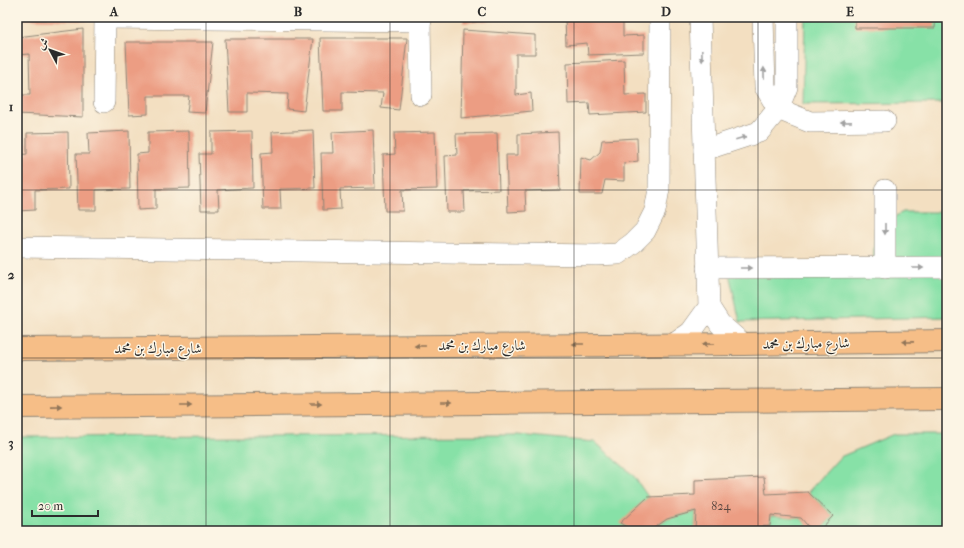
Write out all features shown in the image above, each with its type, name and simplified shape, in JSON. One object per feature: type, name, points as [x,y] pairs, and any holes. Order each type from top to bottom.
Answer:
[{"type":"main road","name":"شارع مبارك بن محمد","points":[[17,349],[743,344],[947,341]]},
{"type":"main road","points":[[17,406],[947,399]]},
{"type":"street","points":[[17,247],[596,255],[618,254],[633,243],[645,231],[655,211],[658,196],[660,17]]},
{"type":"street","points":[[700,17],[709,307],[720,324],[743,344]]},
{"type":"street","points":[[763,17],[765,87],[778,108],[810,122],[885,121]]},
{"type":"street","points":[[704,150],[759,132],[778,108],[787,87],[787,17]]},
{"type":"street","points":[[104,102],[105,18],[420,19],[420,95]]},
{"type":"street","points":[[885,190],[885,268]]},
{"type":"street","points":[[707,268],[947,268]]},
{"type":"street","points":[[674,344],[691,332],[709,307]]},
{"type":"green space","points":[[805,17],[947,17],[947,103],[803,104]]},
{"type":"green space","points":[[903,212],[947,212],[947,317],[740,322],[728,269],[873,270],[875,227]]},
{"type":"green space","points":[[894,434],[947,434],[947,531],[819,531],[833,516],[808,492],[840,457]]},
{"type":"green space","points":[[518,435],[595,442],[633,475],[648,497],[621,523],[633,531],[17,531],[17,437]]},
{"type":"green space","points":[[696,511],[695,530],[770,526],[771,515],[801,518],[812,531],[650,531],[667,519]]},
{"type":"building","points":[[17,17],[87,17],[87,21],[17,19]]},
{"type":"building","points":[[464,17],[513,17],[513,18],[463,23]]},
{"type":"building","points":[[565,17],[623,17],[623,36],[644,35],[644,53],[588,55],[587,43],[566,45]]},
{"type":"building","points":[[855,17],[936,17],[935,28],[855,28]]},
{"type":"building","points":[[83,29],[83,117],[17,114],[17,95],[30,95],[29,54],[17,55],[17,37]]},
{"type":"building","points":[[463,30],[535,35],[535,54],[516,54],[516,95],[531,93],[532,111],[461,118]]},
{"type":"building","points":[[320,38],[407,38],[399,110],[381,108],[383,93],[342,92],[342,111],[323,111]]},
{"type":"building","points":[[225,39],[313,39],[304,111],[287,109],[288,94],[247,93],[247,112],[229,112]]},
{"type":"building","points":[[126,42],[213,42],[205,113],[187,112],[189,96],[148,96],[148,114],[129,115]]},
{"type":"building","points":[[624,60],[625,95],[646,94],[646,112],[590,115],[589,103],[568,104],[567,63]]},
{"type":"building","points":[[313,130],[315,188],[280,189],[281,209],[263,209],[261,153],[273,152],[272,132]]},
{"type":"building","points":[[373,130],[375,188],[340,189],[341,209],[323,210],[321,153],[333,153],[332,132]]},
{"type":"building","points":[[129,131],[130,189],[96,190],[96,210],[78,210],[76,154],[89,154],[88,133]]},
{"type":"building","points":[[189,131],[190,188],[156,189],[156,209],[138,210],[137,154],[148,153],[148,132]]},
{"type":"building","points":[[252,131],[253,188],[218,190],[219,210],[201,210],[199,154],[211,154],[211,132]]},
{"type":"building","points":[[68,132],[69,189],[35,190],[35,210],[17,211],[17,155],[27,154],[27,133]]},
{"type":"building","points":[[435,132],[437,189],[402,190],[403,211],[385,211],[383,155],[395,154],[394,133]]},
{"type":"building","points":[[558,132],[560,190],[525,191],[526,211],[508,212],[506,155],[518,155],[518,134]]},
{"type":"building","points":[[497,133],[499,190],[464,191],[465,212],[447,212],[445,156],[457,155],[456,134]]},
{"type":"building","points":[[637,138],[638,161],[624,163],[624,181],[605,180],[602,194],[580,194],[581,157],[591,160],[600,152],[602,140]]},
{"type":"building","points":[[764,477],[766,494],[808,492],[833,516],[819,531],[812,531],[801,518],[771,515],[770,526],[695,530],[696,511],[667,519],[650,531],[633,531],[620,523],[648,497],[695,495],[695,480]]}]
